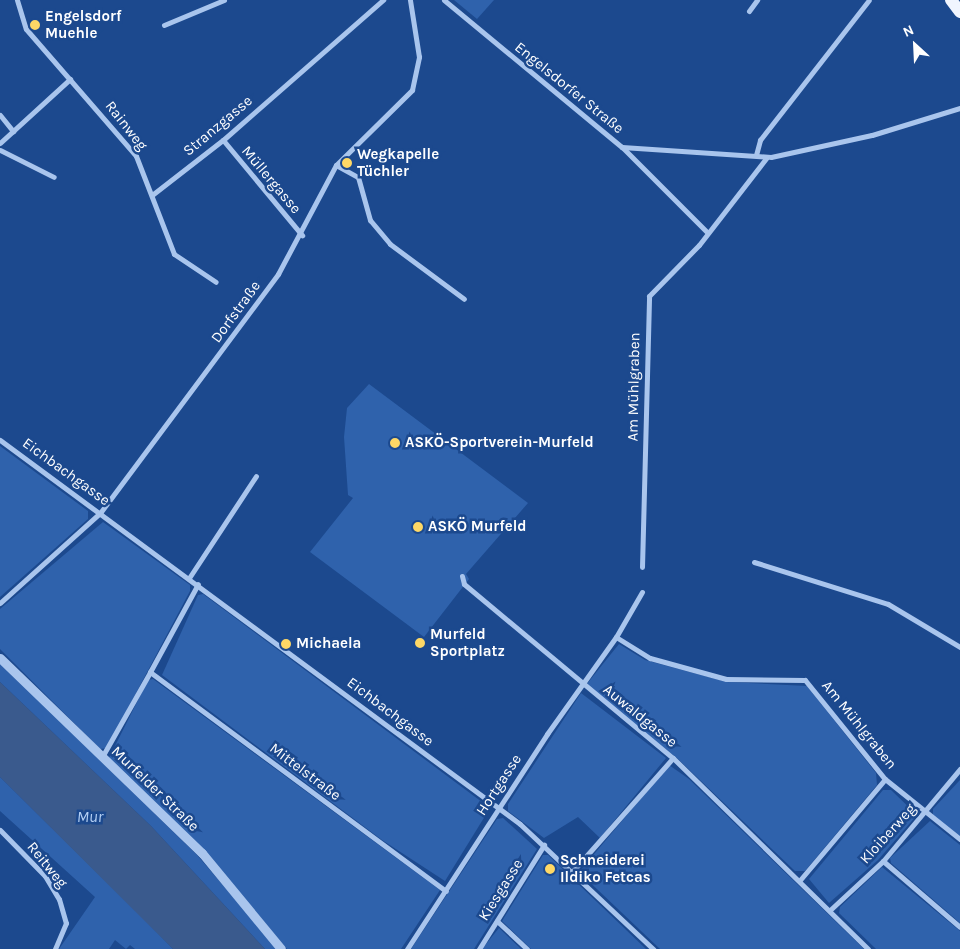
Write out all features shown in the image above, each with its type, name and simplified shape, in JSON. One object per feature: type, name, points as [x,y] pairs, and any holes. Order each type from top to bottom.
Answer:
[{"type":"main road","points":[[952,0],[960,12]]},
{"type":"street","name":"Rainweg","points":[[17,0],[24,27],[136,156],[152,195]]},
{"type":"street","points":[[164,25],[224,0]]},
{"type":"street","name":"Stranzgasse","points":[[152,195],[223,140],[383,0]]},
{"type":"street","name":"Dorfstraße","points":[[0,603],[100,513],[217,360],[302,234],[336,165],[415,83],[419,57],[410,0]]},
{"type":"street","name":"Engelsdorfer Straße","points":[[444,0],[622,147],[767,157],[872,136],[960,108]]},
{"type":"street","points":[[749,11],[757,0]]},
{"type":"street","points":[[756,155],[760,140],[869,0]]},
{"type":"street","points":[[0,143],[70,79]]},
{"type":"street","points":[[0,115],[13,131]]},
{"type":"street","name":"Müllergasse","points":[[223,140],[302,234]]},
{"type":"street","points":[[622,147],[706,231]]},
{"type":"street","points":[[0,150],[54,177]]},
{"type":"street","name":"Am Mühlgraben","points":[[642,567],[649,296],[699,245],[706,231],[767,157]]},
{"type":"street","points":[[336,165],[358,177],[370,220],[390,244],[464,299]]},
{"type":"street","points":[[152,195],[174,254],[216,282]]},
{"type":"street","name":"Eichbachgasse","points":[[0,440],[198,584],[499,809],[544,845],[653,949]]},
{"type":"street","points":[[189,578],[256,476]]},
{"type":"street","points":[[754,562],[888,604],[960,647]]},
{"type":"street","name":"Auwaldgasse","points":[[462,576],[464,584],[581,684],[673,758],[800,880],[868,949]]},
{"type":"street","points":[[101,757],[198,584]]},
{"type":"street","points":[[616,637],[642,592]]},
{"type":"street","name":"Am Mühlgraben","points":[[616,637],[650,658],[726,679],[805,680],[885,780],[960,839]]},
{"type":"street","name":"Hortgasse","points":[[407,949],[581,684],[616,637]]},
{"type":"street","name":"Murfelder Straße","points":[[0,658],[202,853],[281,949]]},
{"type":"street","name":"Mittelstraße","points":[[150,672],[446,891]]},
{"type":"street","points":[[572,872],[673,758]]},
{"type":"street","name":"Kloiberweg","points":[[830,910],[883,861],[959,771]]},
{"type":"street","points":[[800,880],[885,780]]},
{"type":"street","name":"Reitweg","points":[[0,830],[45,876],[59,899],[66,923],[55,949]]},
{"type":"street","name":"Kiesgasse","points":[[479,949],[544,845]]},
{"type":"street","points":[[883,861],[960,927]]},
{"type":"street","points":[[497,921],[527,949]]},
{"type":"shaded area","points":[[454,0],[494,0],[477,19]]},
{"type":"shaded area","name":"ASKÖ Murfeld","points":[[369,384],[528,503],[466,574],[469,579],[424,637],[310,552],[353,498],[348,495],[344,437],[347,408]]},
{"type":"shaded area","points":[[0,446],[88,511],[88,519],[0,597]]},
{"type":"shaded area","points":[[103,522],[190,585],[190,591],[107,748],[100,749],[0,649],[0,609]]},
{"type":"shaded area","points":[[203,594],[490,808],[445,881],[382,840],[162,675],[198,595]]},
{"type":"shaded area","points":[[619,644],[645,660],[727,682],[807,686],[876,773],[877,785],[805,871],[795,871],[678,759],[586,685]]},
{"type":"shaded area","points":[[0,663],[197,855],[278,949],[265,949],[151,826],[0,682]]},
{"type":"shaded area","points":[[153,679],[440,890],[401,949],[287,949],[206,853],[109,758],[148,680]]},
{"type":"shaded area","points":[[581,693],[666,758],[600,838],[578,817],[544,838],[508,811],[508,804]]},
{"type":"shaded area","points":[[669,765],[689,779],[864,949],[660,949],[579,872]]},
{"type":"shaded area","points":[[0,777],[173,949],[135,949],[130,945],[126,949],[115,940],[109,949],[59,949],[95,897],[0,811]]},
{"type":"shaded area","points":[[960,780],[960,837],[933,815],[933,809]]},
{"type":"shaded area","points":[[883,790],[891,790],[917,815],[878,860],[829,903],[809,879]]},
{"type":"shaded area","points":[[503,818],[537,849],[474,949],[411,949],[497,819]]},
{"type":"shaded area","points":[[930,821],[960,845],[960,923],[891,863],[890,858]]},
{"type":"shaded area","points":[[543,855],[548,855],[646,949],[531,949],[502,921]]},
{"type":"shaded area","points":[[882,867],[960,931],[960,949],[876,949],[839,913],[840,907]]},
{"type":"shaded area","points":[[499,928],[521,949],[482,949]]},
{"type":"water","name":"Mur","points":[[0,682],[151,826],[265,949],[173,949],[0,777]]},
{"type":"place","name":"Engelsdorf Muehle","points":[[35,25]]},
{"type":"place","name":"Wegkapelle Tüchler","points":[[347,163]]},
{"type":"place","name":"ASKÖ-Sportverein-Murfeld","points":[[395,443]]},
{"type":"place","name":"ASKÖ Murfeld","points":[[418,527]]},
{"type":"place","name":"Murfeld Sportplatz","points":[[420,643]]},
{"type":"place","name":"Michaela","points":[[286,644]]},
{"type":"place","name":"Schneiderei Ildiko Fetcas","points":[[550,869]]}]
